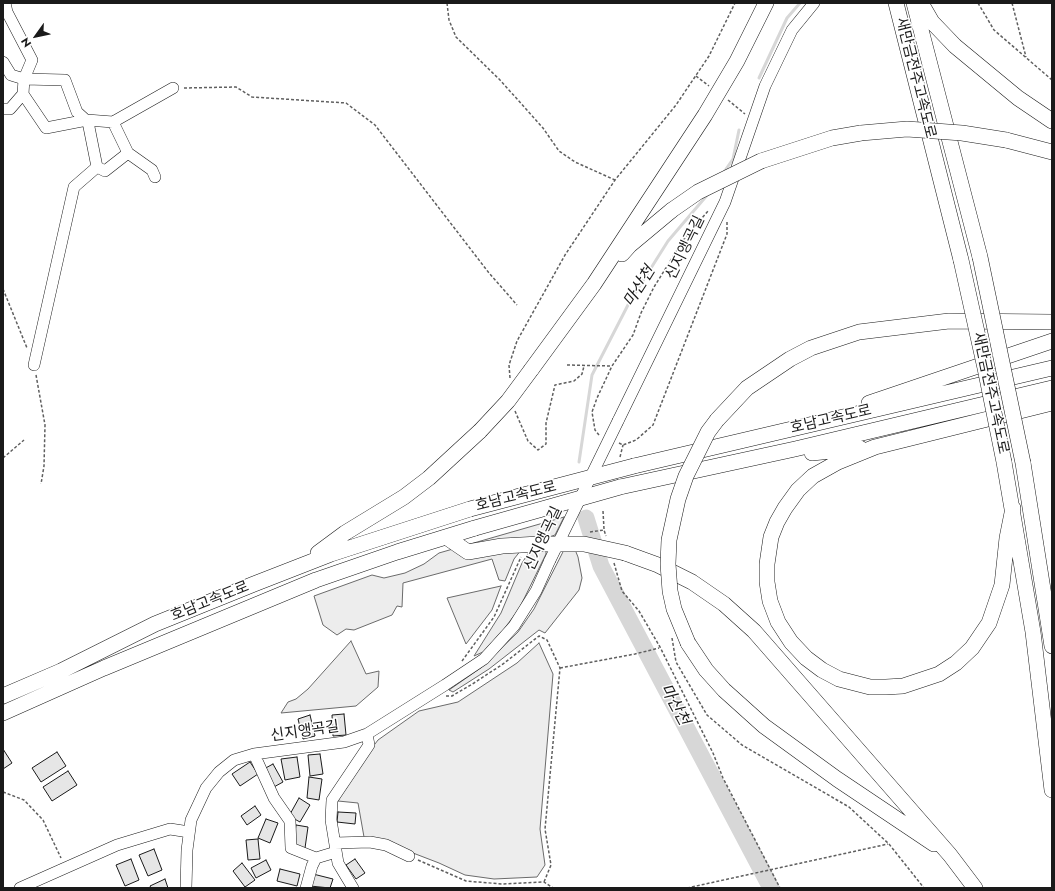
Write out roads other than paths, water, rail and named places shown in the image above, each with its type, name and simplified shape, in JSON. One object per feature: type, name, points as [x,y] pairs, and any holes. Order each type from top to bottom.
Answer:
[{"type":"highway","points":[[303,565],[345,533],[404,497],[429,478],[480,431],[508,401],[594,284],[705,115],[737,61],[766,3]]},
{"type":"highway","name":"새만금전주고속도로","points":[[896,3],[961,260],[986,368],[1004,462],[1033,632],[1052,790]]},
{"type":"highway","name":"새만금전주고속도로","points":[[914,3],[980,257],[1022,463],[1052,646]]},
{"type":"highway","points":[[921,3],[932,22],[955,46],[1018,98],[1052,121]]},
{"type":"highway","points":[[594,284],[630,245],[672,210],[698,192],[761,161],[832,138],[861,133],[907,129],[962,133],[1006,140],[1052,152]]},
{"type":"highway","points":[[950,855],[837,779],[764,726],[724,690],[706,670],[688,642],[674,609],[670,591],[668,564],[669,540],[678,499],[686,476],[708,432],[717,420],[747,388],[777,367],[811,348],[859,332],[949,321],[1052,322]]},
{"type":"highway","points":[[782,432],[1052,341]]},
{"type":"highway","name":"호남고속도로","points":[[3,696],[61,671],[155,624],[303,565],[411,526],[470,508],[634,466],[1052,368]]},
{"type":"highway","name":"호남고속도로","points":[[3,713],[104,668],[316,580],[475,528],[620,487],[753,458],[1052,388]]},
{"type":"highway","points":[[1012,508],[1002,585],[989,623],[972,648],[956,663],[938,674],[903,686],[870,687],[839,679],[822,670],[806,658],[791,642],[778,622],[770,601],[767,582],[768,551],[777,522],[798,490],[813,476],[838,462],[875,447],[1052,403]]},
{"type":"highway","points":[[753,458],[875,447]]},
{"type":"highway","points":[[446,537],[468,552],[502,546],[584,544],[619,556],[658,565],[692,582],[724,604],[754,631],[950,855],[975,888]]},
{"type":"highway","points":[[1037,550],[1052,595]]},
{"type":"street","points":[[3,109],[10,109],[23,94],[24,79],[32,60],[7,12],[5,3]]},
{"type":"street","name":"신지앵곡길","points":[[186,888],[191,820],[206,788],[219,772],[234,760],[254,754],[344,742],[367,734],[484,660],[514,626],[536,591],[725,202],[764,86],[792,30],[814,3]]},
{"type":"street","points":[[3,62],[11,75],[24,79],[65,80],[77,112],[86,120],[97,167]]},
{"type":"street","points":[[23,94],[46,128],[86,120],[113,122],[173,88]]},
{"type":"street","points":[[113,122],[128,153],[152,170],[155,177]]},
{"type":"street","points":[[97,167],[105,171],[128,153]]},
{"type":"street","points":[[34,365],[74,187],[97,167]]},
{"type":"street","points":[[353,888],[338,863],[331,820],[332,800],[369,745],[367,734]]},
{"type":"street","points":[[254,754],[274,798],[290,821],[290,848],[316,858]]},
{"type":"street","points":[[20,888],[117,845],[170,829],[190,832]]},
{"type":"street","points":[[306,888],[312,866],[316,858],[336,847],[370,842],[386,845],[409,856]]},
{"type":"waterway","name":"마산천","points":[[759,78],[787,18],[800,3]]},
{"type":"waterway","name":"마산천","points":[[724,172],[733,159],[739,130]]},
{"type":"waterway","name":"마산천","points":[[579,462],[592,375],[629,303],[668,241],[709,193]]},
{"type":"waterway","name":"마산천","points":[[586,518],[601,566],[771,888]]}]
